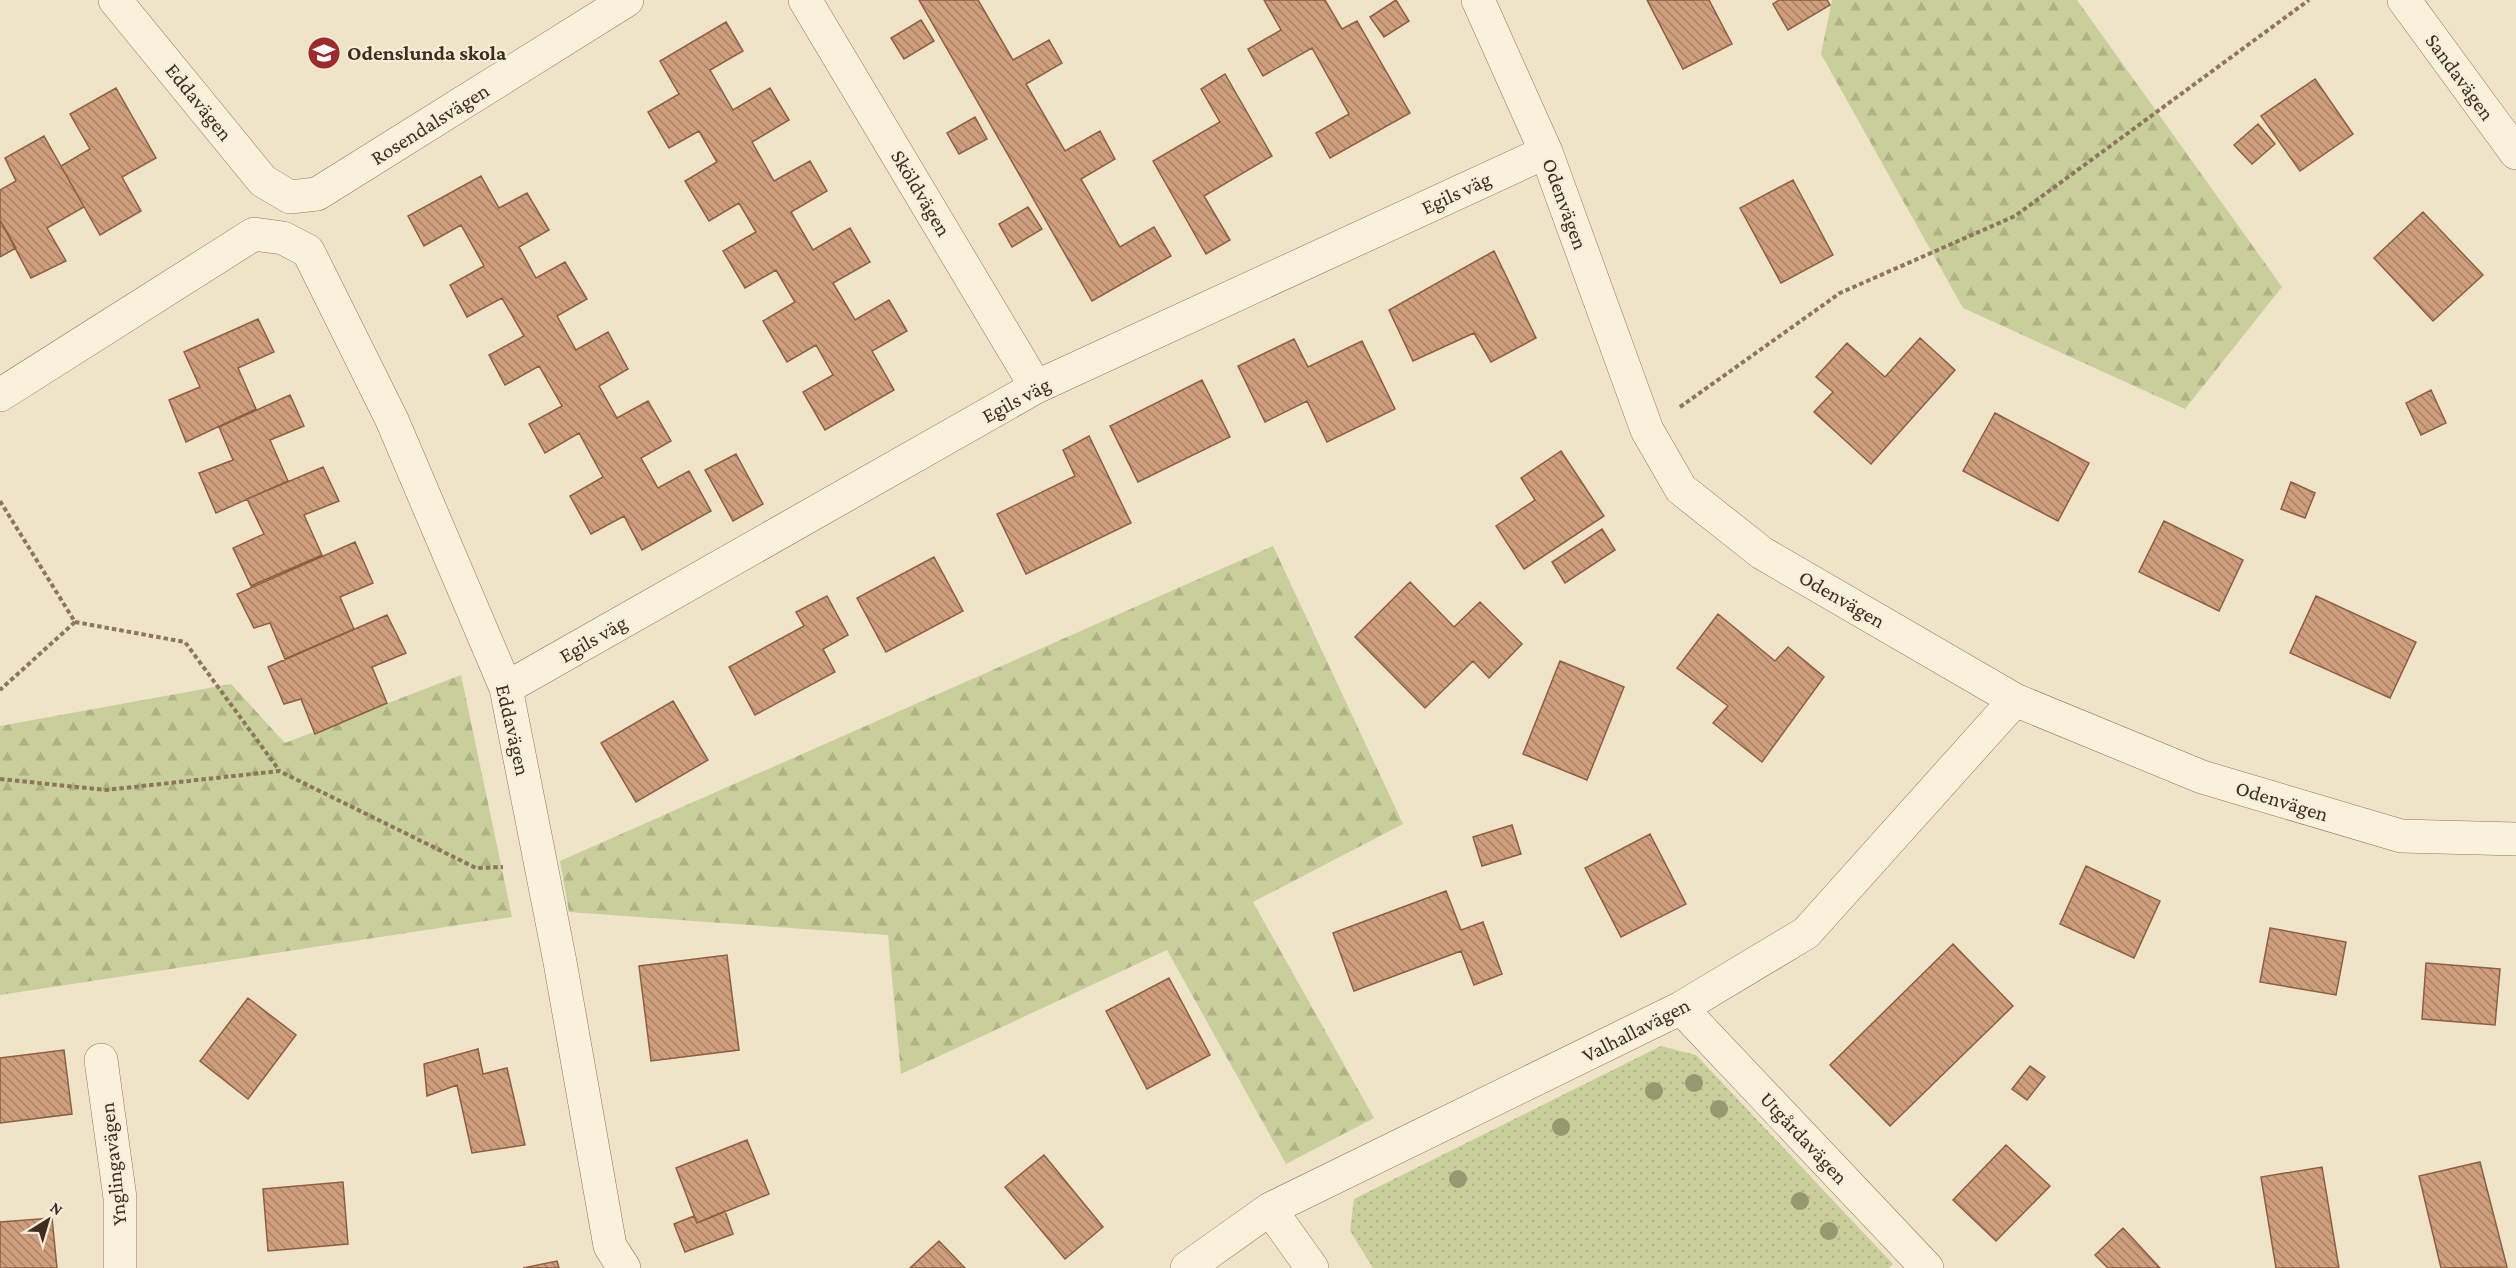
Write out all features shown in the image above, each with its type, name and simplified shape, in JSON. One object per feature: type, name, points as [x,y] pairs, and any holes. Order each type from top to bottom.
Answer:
[{"type":"street","name":"Eddavägen","points":[[115,0],[263,181],[290,197]]},
{"type":"street","name":"Rosendalsvägen","points":[[290,197],[316,195],[627,0]]},
{"type":"street","name":"Sköldvägen","points":[[805,0],[1036,387]]},
{"type":"street","name":"Odenvägen","points":[[1478,0],[1546,152],[1647,430],[1681,489],[1762,553],[2015,700],[2202,777],[2401,836],[2516,839]]},
{"type":"street","name":"Sandavägen","points":[[2404,0],[2516,153]]},
{"type":"street","name":"Egils väg","points":[[506,688],[1036,387],[1546,152]]},
{"type":"street","name":"Eddavägen","points":[[0,395],[254,234],[283,238],[308,250],[386,409],[506,688],[541,864],[610,1246],[624,1268]]},
{"type":"street","name":"Valhallavägen","points":[[1187,1268],[1270,1209],[1681,1008],[1806,933],[2015,700]]},
{"type":"street","name":"Utgårdavägen","points":[[1681,1008],[1927,1268]]},
{"type":"street","name":"Ynglingavägen","points":[[101,1060],[120,1198],[120,1268]]},
{"type":"street","points":[[1270,1209],[1312,1268]]},
{"type":"path","points":[[1647,430],[1840,292],[2015,216],[2309,0]]},
{"type":"path","points":[[0,501],[75,622],[185,642],[279,771],[476,868],[541,864]]},
{"type":"path","points":[[0,690],[75,622]]},
{"type":"path","points":[[0,779],[106,790],[279,771]]},
{"type":"green space","points":[[1832,0],[2077,0],[2282,287],[2185,409],[1963,308],[1821,54]]},
{"type":"green space","points":[[1273,546],[1403,824],[1253,902],[1374,1118],[1286,1164],[1167,950],[901,1074],[888,935],[569,912],[560,861]]},
{"type":"green space","points":[[461,675],[512,917],[0,995],[0,726],[231,684],[285,743]]},
{"type":"green space","points":[[1661,1046],[1696,1055],[1893,1264],[1889,1268],[1373,1268],[1350,1231],[1354,1199]]},
{"type":"building","points":[[919,0],[978,0],[1013,60],[1049,40],[1062,63],[1026,84],[1065,151],[1100,131],[1115,159],[1081,179],[1120,247],[1154,227],[1171,256],[1092,301]]},
{"type":"building","points":[[1264,0],[1325,0],[1342,29],[1357,21],[1410,113],[1330,158],[1316,133],[1349,114],[1312,48],[1263,76],[1248,49],[1281,30]]},
{"type":"building","points":[[1396,0],[1409,21],[1384,37],[1370,17]]},
{"type":"building","points":[[1647,0],[1709,0],[1732,44],[1683,69]]},
{"type":"building","points":[[1779,0],[1827,0],[1830,5],[1788,30],[1773,4]]},
{"type":"building","points":[[921,20],[934,41],[904,59],[891,38]]},
{"type":"building","points":[[726,22],[743,51],[710,70],[733,110],[770,88],[789,120],[752,142],[774,181],[810,161],[827,191],[791,212],[813,250],[850,228],[870,262],[833,283],[855,320],[889,300],[907,331],[872,351],[894,390],[825,430],[803,392],[833,375],[816,345],[787,362],[763,321],[795,302],[776,270],[745,288],[723,251],[756,232],[739,203],[709,221],[685,181],[717,162],[699,131],[669,148],[648,112],[679,94],[660,61]]},
{"type":"building","points":[[1225,74],[1272,156],[1204,196],[1230,240],[1206,254],[1153,161],[1220,122],[1201,89]]},
{"type":"building","points":[[2315,79],[2353,134],[2300,171],[2261,116]]},
{"type":"building","points":[[116,88],[156,158],[122,177],[141,211],[100,235],[61,166],[90,149],[70,114]]},
{"type":"building","points":[[975,117],[987,139],[959,154],[947,133]]},
{"type":"building","points":[[2258,124],[2275,144],[2252,164],[2234,145]]},
{"type":"building","points":[[44,136],[84,207],[47,228],[66,261],[31,278],[0,220],[0,190],[16,181],[5,158]]},
{"type":"building","points":[[481,176],[499,208],[527,193],[549,230],[519,247],[536,278],[565,262],[587,299],[557,316],[576,350],[608,332],[628,369],[599,386],[617,418],[648,401],[671,441],[641,458],[658,488],[689,471],[711,511],[642,550],[624,516],[591,534],[570,496],[603,477],[579,433],[545,453],[529,424],[562,406],[539,366],[505,385],[489,355],[524,336],[502,298],[467,317],[450,285],[484,266],[461,225],[424,246],[408,216]]},
{"type":"building","points":[[1793,180],[1833,255],[1781,283],[1740,208]]},
{"type":"building","points":[[1028,207],[1042,229],[1012,247],[999,224]]},
{"type":"building","points":[[2423,212],[2483,275],[2433,321],[2374,258]]},
{"type":"building","points":[[0,220],[16,248],[0,257]]},
{"type":"building","points":[[1494,251],[1536,338],[1491,362],[1474,333],[1413,361],[1389,310]]},
{"type":"building","points":[[258,319],[274,352],[238,368],[256,409],[186,442],[169,400],[200,387],[184,352]]},
{"type":"building","points":[[1920,338],[1955,370],[1871,464],[1814,412],[1833,392],[1816,377],[1847,343],[1885,377]]},
{"type":"building","points":[[1294,339],[1308,367],[1362,341],[1395,409],[1327,442],[1307,401],[1265,422],[1238,366]]},
{"type":"building","points":[[1202,380],[1230,437],[1138,482],[1110,426]]},
{"type":"building","points":[[2431,390],[2446,423],[2421,435],[2406,403]]},
{"type":"building","points":[[290,395],[304,426],[270,440],[288,481],[216,513],[199,473],[233,460],[219,427]]},
{"type":"building","points":[[1995,413],[2089,463],[2058,521],[1963,471]]},
{"type":"building","points":[[1089,436],[1131,523],[1026,574],[997,514],[1075,476],[1063,450]]},
{"type":"building","points":[[1561,451],[1604,516],[1524,569],[1496,526],[1535,500],[1521,478]]},
{"type":"building","points":[[736,454],[763,504],[733,521],[705,470]]},
{"type":"building","points":[[323,467],[339,501],[304,515],[322,555],[251,586],[233,548],[264,534],[247,499]]},
{"type":"building","points":[[2291,482],[2315,493],[2305,518],[2281,509]]},
{"type":"building","points":[[2164,521],[2243,560],[2219,611],[2139,572]]},
{"type":"building","points":[[1602,529],[1615,550],[1565,583],[1552,562]]},
{"type":"building","points":[[355,542],[373,583],[340,597],[354,629],[285,659],[270,623],[254,628],[237,594]]},
{"type":"building","points":[[934,557],[963,611],[886,652],[857,598]]},
{"type":"building","points":[[1410,582],[1454,627],[1480,602],[1522,644],[1489,678],[1473,661],[1425,708],[1355,637]]},
{"type":"building","points":[[827,596],[848,635],[823,649],[835,672],[755,715],[729,667],[804,626],[796,612]]},
{"type":"building","points":[[2316,596],[2416,642],[2390,698],[2290,653]]},
{"type":"building","points":[[1718,614],[1775,661],[1788,647],[1824,677],[1762,762],[1713,723],[1728,706],[1677,668]]},
{"type":"building","points":[[387,615],[406,653],[372,667],[387,703],[315,734],[301,699],[284,704],[268,667]]},
{"type":"building","points":[[1560,661],[1624,687],[1587,780],[1523,754]]},
{"type":"building","points":[[673,701],[708,760],[636,802],[601,743]]},
{"type":"building","points":[[1512,825],[1521,854],[1482,866],[1473,837]]},
{"type":"building","points":[[1650,834],[1686,904],[1621,937],[1585,868]]},
{"type":"building","points":[[2086,866],[2160,901],[2134,958],[2060,924]]},
{"type":"building","points":[[1446,891],[1461,930],[1483,922],[1502,974],[1474,985],[1461,951],[1354,991],[1333,933]]},
{"type":"building","points":[[2270,928],[2346,942],[2336,995],[2260,982]]},
{"type":"building","points":[[1953,944],[2013,1006],[1890,1126],[1830,1065]]},
{"type":"building","points":[[727,955],[739,1050],[651,1061],[639,966]]},
{"type":"building","points":[[2426,963],[2500,969],[2495,1025],[2422,1019]]},
{"type":"building","points":[[1169,978],[1210,1055],[1147,1089],[1106,1011]]},
{"type":"building","points":[[248,998],[296,1035],[248,1099],[200,1061]]},
{"type":"building","points":[[478,1049],[483,1074],[507,1068],[525,1145],[472,1153],[457,1085],[427,1096],[424,1064]]},
{"type":"building","points":[[64,1050],[72,1114],[0,1123],[0,1058]]},
{"type":"building","points":[[2030,1066],[2045,1077],[2027,1100],[2012,1089]]},
{"type":"building","points":[[747,1140],[769,1194],[697,1223],[676,1168]]},
{"type":"building","points":[[2006,1145],[2050,1186],[1996,1241],[1953,1200]]},
{"type":"building","points":[[1044,1155],[1103,1227],[1065,1259],[1005,1187]]},
{"type":"building","points":[[2480,1162],[2507,1267],[2441,1268],[2419,1176]]},
{"type":"building","points":[[2322,1167],[2339,1268],[2276,1268],[2261,1177]]},
{"type":"building","points":[[343,1182],[348,1244],[268,1251],[263,1189]]},
{"type":"building","points":[[725,1211],[733,1234],[685,1252],[674,1224],[694,1216],[697,1223]]},
{"type":"building","points":[[52,1218],[57,1268],[0,1268],[0,1222]]},
{"type":"building","points":[[2123,1228],[2160,1268],[2108,1268],[2095,1255]]},
{"type":"building","points":[[939,1241],[965,1268],[910,1268]]},
{"type":"building","points":[[557,1261],[559,1268],[523,1268]]},
{"type":"place","name":"Odenslunda skola","points":[[324,53]]}]
